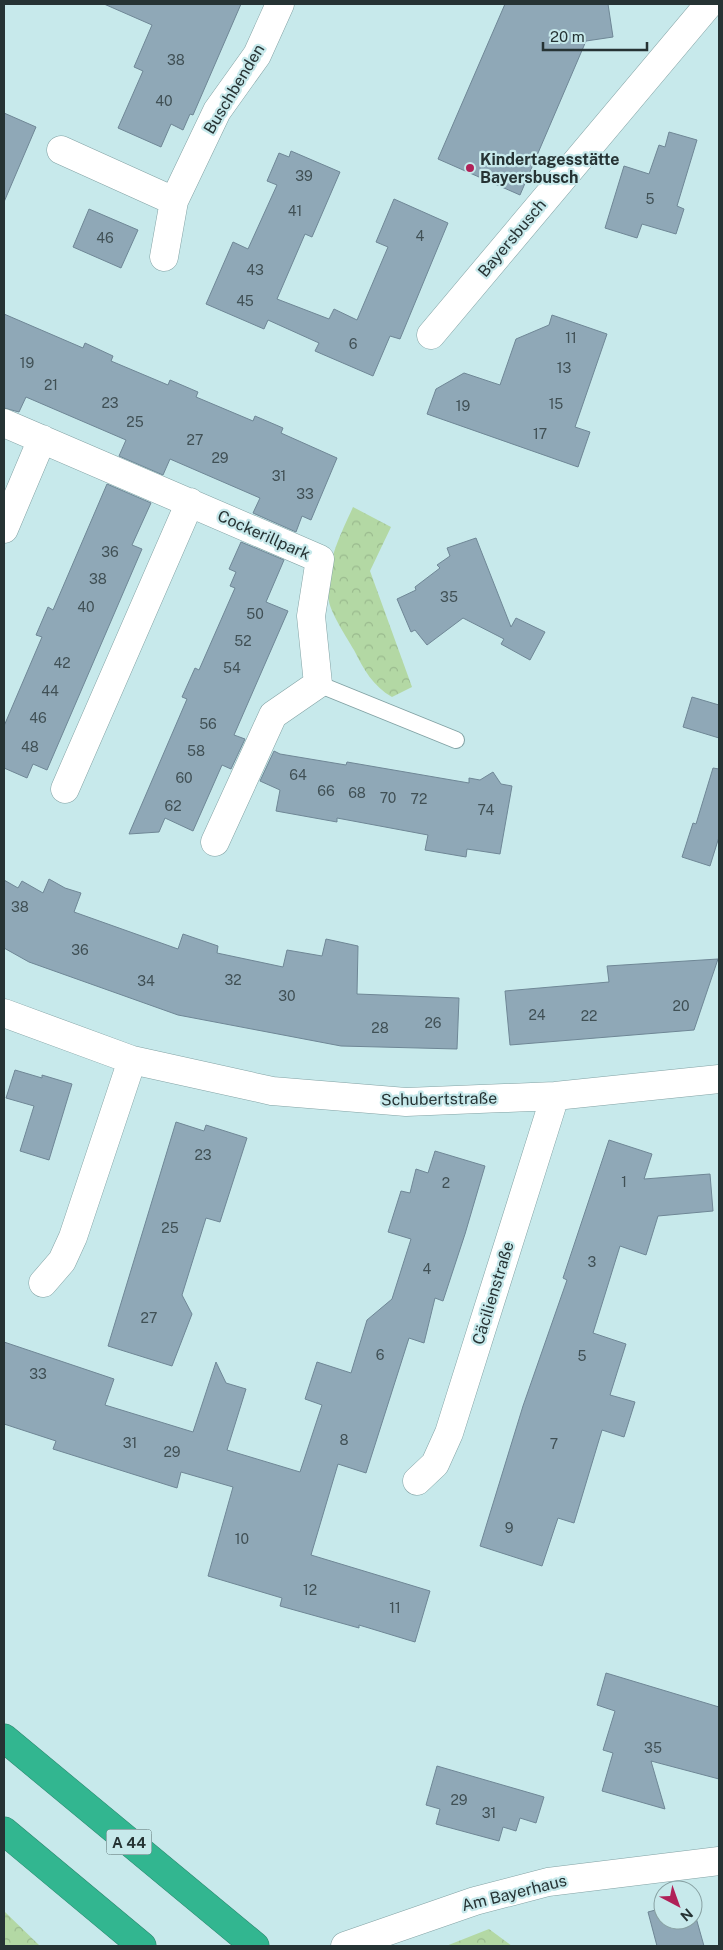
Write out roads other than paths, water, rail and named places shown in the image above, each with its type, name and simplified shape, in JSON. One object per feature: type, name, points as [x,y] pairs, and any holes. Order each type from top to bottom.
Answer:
[{"type":"highway","name":"A 44","points":[[4,1738],[255,1946]]},
{"type":"highway","points":[[4,1831],[142,1946]]},
{"type":"street","name":"Buschbenden","points":[[164,257],[174,201],[217,111],[257,55],[280,4]]},
{"type":"street","name":"Bayersbusch","points":[[431,335],[709,4]]},
{"type":"street","points":[[61,150],[174,201]]},
{"type":"street","name":"Cockerillpark","points":[[4,422],[320,559],[311,616],[318,684]]},
{"type":"street","points":[[4,529],[42,439]]},
{"type":"street","points":[[65,789],[190,502]]},
{"type":"street","points":[[215,842],[273,715],[318,684]]},
{"type":"street","name":"Schubertstraße","points":[[4,1012],[132,1060],[272,1091],[406,1102],[555,1096],[719,1078]]},
{"type":"street","points":[[44,1283],[62,1261],[73,1237],[132,1060]]},
{"type":"street","name":"Cäcilienstraße","points":[[417,1482],[435,1464],[449,1433],[555,1096]]},
{"type":"street","name":"Am Bayerhaus","points":[[345,1946],[475,1901],[548,1882],[719,1861]]},
{"type":"lane","points":[[318,684],[456,740]]},
{"type":"place","name":"Kindertagesstätte Bayersbusch","points":[[470,168]]}]
